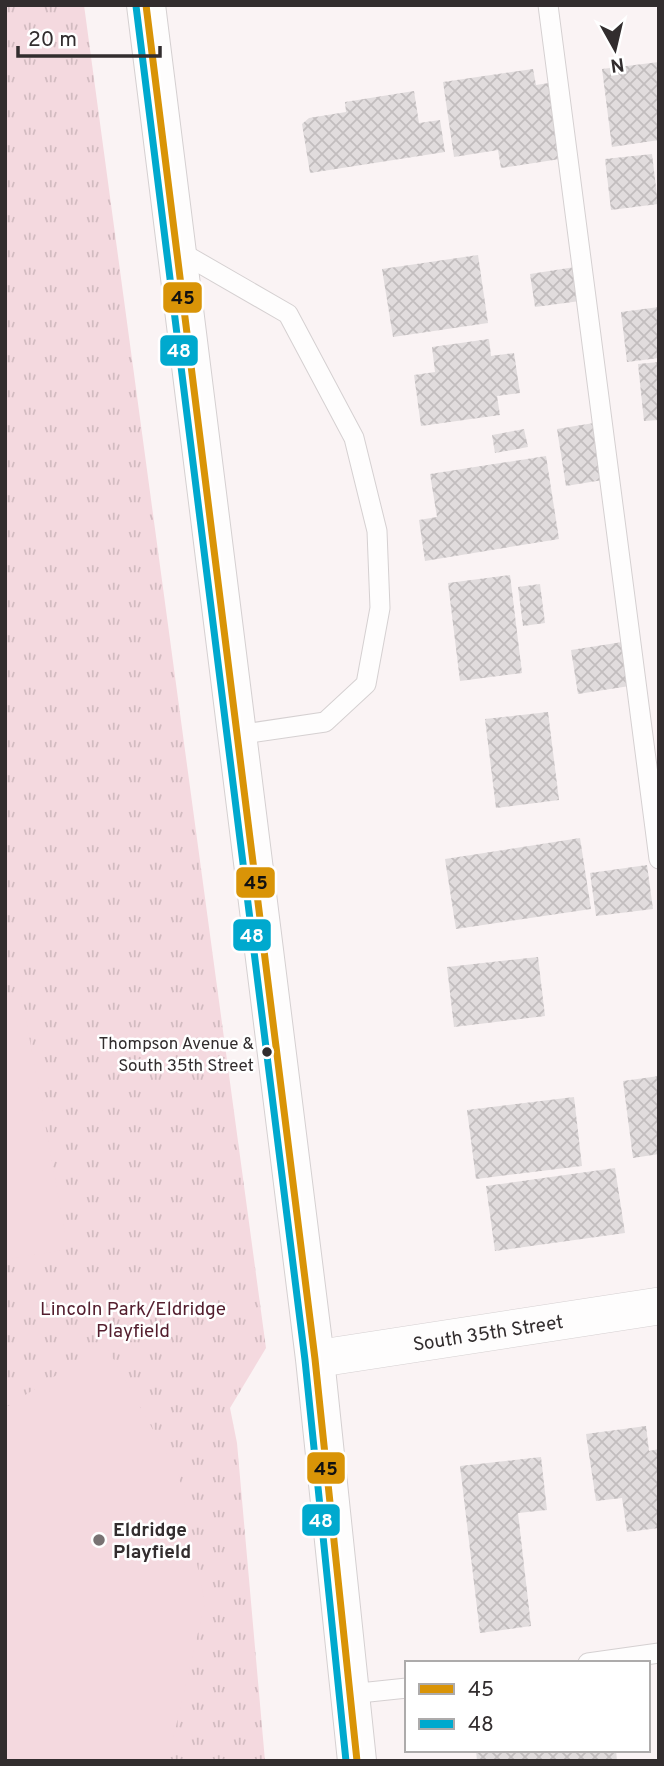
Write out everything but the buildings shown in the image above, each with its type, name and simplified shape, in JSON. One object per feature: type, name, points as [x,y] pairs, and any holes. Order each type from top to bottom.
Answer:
[{"type":"main road","points":[[151,6],[177,250],[316,1359],[357,1761]]},
{"type":"street","name":"South 35th Street","points":[[316,1359],[659,1306]]},
{"type":"lane","points":[[548,5],[659,859]]},
{"type":"lane","points":[[177,250],[288,314],[354,438],[377,531],[380,608],[366,684],[325,722],[237,735]]},
{"type":"lane","points":[[602,1661],[659,1653]]},
{"type":"lane","points":[[349,1694],[405,1688]]},
{"type":"green space","name":"Lincoln Park/Eldridge Playfield","points":[[5,5],[84,5],[266,1348],[230,1408],[237,1443],[265,1761],[5,1761]]},
{"type":"green space","points":[[21,992],[68,1249],[5,1260],[5,994]]},
{"type":"green space","name":"Eldridge Playfield","points":[[105,1344],[179,1476],[205,1603],[173,1739],[155,1761],[5,1761],[5,1408]]},
{"type":"transit line","name":"45","points":[[146,5],[315,1359],[357,1761]]},
{"type":"transit line","name":"48","points":[[136,6],[305,1360],[346,1761]]},
{"type":"place","name":"Thompson Avenue & South 35th Street","points":[[267,1052]]},
{"type":"place","name":"Eldridge Playfield","points":[[99,1540]]}]
